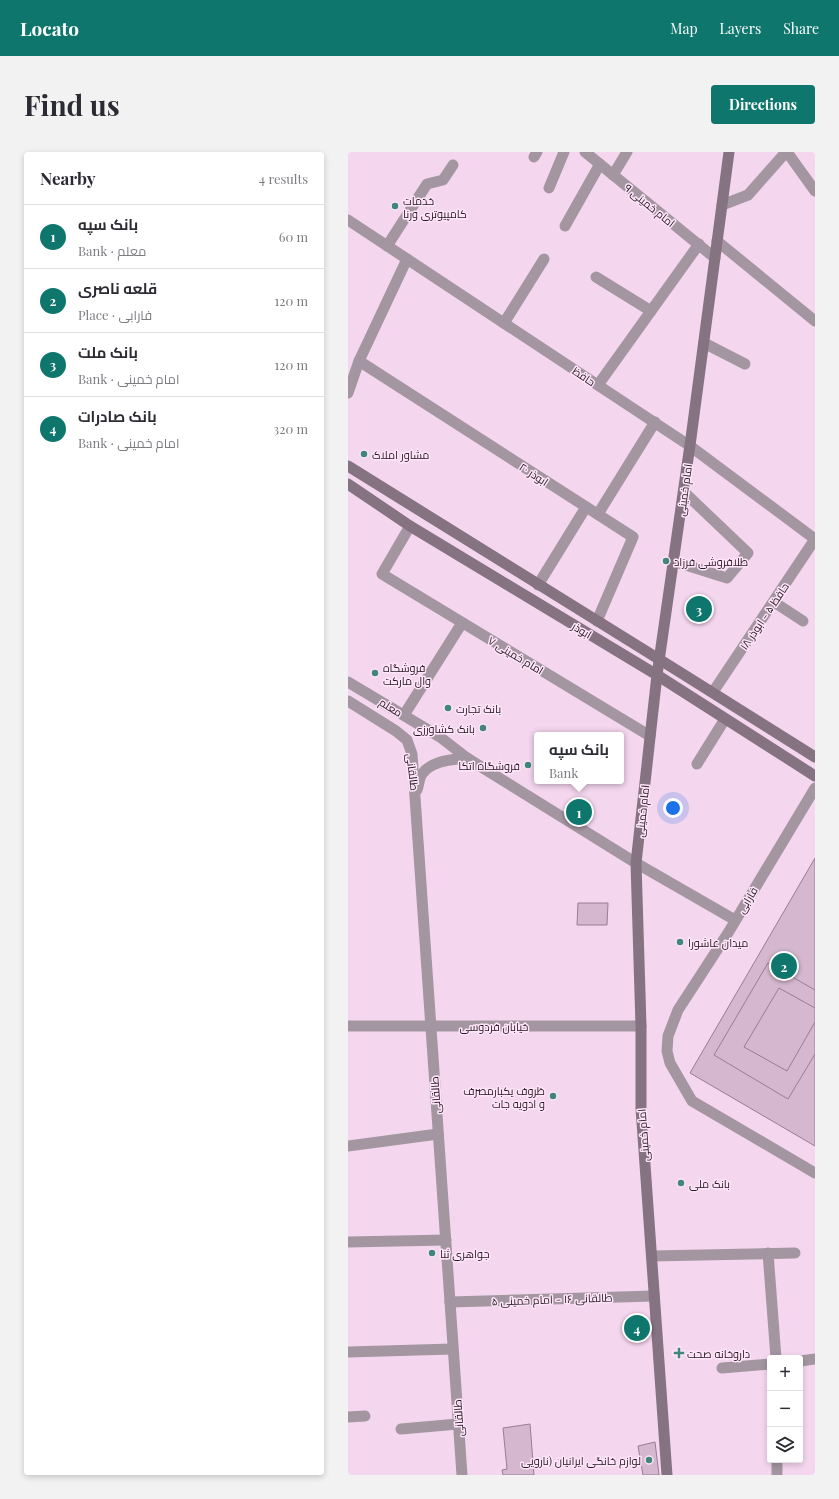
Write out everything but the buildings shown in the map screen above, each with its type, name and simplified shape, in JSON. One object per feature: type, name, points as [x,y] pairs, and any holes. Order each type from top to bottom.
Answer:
[{"type":"main road","name":"امام خمینی","points":[[667,1475],[641,1108],[641,1026],[636,863],[657,676],[684,492],[729,152]]},
{"type":"main road","name":"ابوذر","points":[[348,466],[538,585],[660,658],[815,757]]},
{"type":"main road","name":"ابوذر","points":[[348,484],[410,526],[657,676],[815,776]]},
{"type":"street","points":[[549,188],[564,152]]},
{"type":"street","name":"امام خمینی ۹","points":[[586,152],[715,258]]},
{"type":"street","points":[[613,174],[627,152]]},
{"type":"street","points":[[722,205],[748,195],[787,152],[815,190]]},
{"type":"street","points":[[565,226],[600,164]]},
{"type":"street","points":[[387,246],[427,184],[443,180],[453,165]]},
{"type":"street","name":"حافظ","points":[[348,220],[655,422],[690,446],[815,539]]},
{"type":"street","points":[[718,241],[815,321]]},
{"type":"street","points":[[598,385],[699,244]]},
{"type":"street","points":[[348,393],[359,361],[407,259]]},
{"type":"street","points":[[504,323],[544,259]]},
{"type":"street","points":[[596,277],[651,311]]},
{"type":"street","points":[[704,343],[745,364]]},
{"type":"street","name":"ابوذر ۲۰","points":[[359,361],[633,537],[597,621]]},
{"type":"street","points":[[598,514],[655,422]]},
{"type":"street","points":[[674,561],[727,578],[748,553],[684,492]]},
{"type":"street","points":[[538,585],[586,507]]},
{"type":"street","name":"امام خمینی ۷","points":[[410,526],[382,574],[650,736]]},
{"type":"street","name":"حافظ ۵ - ابوذر ۱۸","points":[[713,692],[815,539]]},
{"type":"street","points":[[774,602],[803,621]]},
{"type":"street","points":[[404,715],[462,623]]},
{"type":"street","name":"معلم","points":[[348,682],[440,737],[467,758],[636,863],[735,920]]},
{"type":"street","name":"معلم","points":[[348,701],[387,725]]},
{"type":"street","points":[[697,764],[725,719]]},
{"type":"street","name":"طالقانی","points":[[387,725],[407,740],[412,754],[416,794],[462,1475]]},
{"type":"street","points":[[416,794],[422,774],[430,767],[442,761],[467,758]]},
{"type":"street","name":"فارابی","points":[[815,788],[735,920],[678,1010],[668,1036],[667,1051],[670,1064],[692,1101],[815,1173]]},
{"type":"street","name":"خیابان فردوسی","points":[[348,1026],[641,1026]]},
{"type":"street","points":[[348,1146],[438,1134]]},
{"type":"street","points":[[348,1242],[446,1240]]},
{"type":"street","points":[[652,1256],[795,1252]]},
{"type":"street","points":[[768,1253],[776,1355]]},
{"type":"street","name":"طالقانی ۱۶ - امام خمینی ۵","points":[[450,1302],[654,1296]]},
{"type":"street","points":[[348,1352],[453,1349]]},
{"type":"street","points":[[803,1361],[815,1359]]},
{"type":"street","points":[[722,1368],[767,1364]]},
{"type":"street","points":[[348,1417],[365,1416]]},
{"type":"street","points":[[401,1429],[458,1424]]},
{"type":"street","points":[[777,1463],[777,1475]]},
{"type":"place","name":"خدمات کامپیوتری ورنا","points":[[395,206]]},
{"type":"place","name":"مشاور املاک","points":[[364,454]]},
{"type":"place","name":"طلافروشی فرزاد","points":[[666,561]]},
{"type":"place","name":"بانک ملت","points":[[699,609]]},
{"type":"place","name":"فروشگاه وال مارکت","points":[[375,673]]},
{"type":"place","name":"بانک تجارت","points":[[448,708]]},
{"type":"place","name":"بانک کشاورزی","points":[[483,728]]},
{"type":"place","name":"فروشگاه اتکا","points":[[528,765]]},
{"type":"place","name":"بانک سپه","points":[[579,812]]},
{"type":"place","name":"میدان عاشورا","points":[[680,942]]},
{"type":"place","name":"قلعه ناصری","points":[[784,966]]},
{"type":"place","name":"ظروف یکبارمصرف و ادویه جات","points":[[553,1096]]},
{"type":"place","name":"بانک ملی","points":[[681,1183]]},
{"type":"place","name":"جواهری ثنا","points":[[432,1253]]},
{"type":"place","name":"بانک صادرات","points":[[637,1328]]},
{"type":"place","name":"داروخانه صحت","points":[[679,1353]]},
{"type":"place","name":"لوازم خانگی ایرانیان (نارویی","points":[[649,1460]]}]
